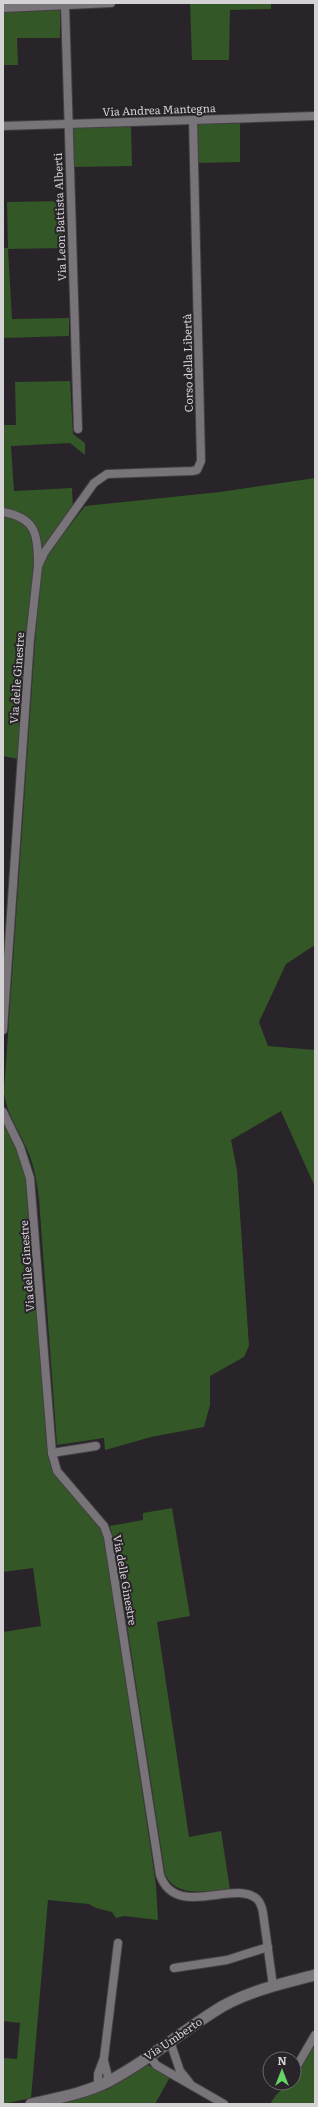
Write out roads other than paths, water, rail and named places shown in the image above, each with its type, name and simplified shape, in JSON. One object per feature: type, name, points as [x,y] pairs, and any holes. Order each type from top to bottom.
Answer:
[{"type":"main road","name":"Via Umberto","points":[[31,2104],[98,2086],[109,2081],[230,2003],[248,1994],[315,1975]]},
{"type":"street","points":[[8,6],[112,3]]},
{"type":"street","name":"Via Leon Battista Alberti","points":[[67,4],[78,429]]},
{"type":"street","name":"Via Andrea Mantegna","points":[[3,126],[315,116]]},
{"type":"street","name":"Corso della Libertà","points":[[78,507],[94,483],[107,474],[192,471],[197,470],[201,461],[193,120]]},
{"type":"street","name":"Via delle Ginestre","points":[[3,1030],[30,640],[38,566],[44,553],[78,507]]},
{"type":"street","points":[[3,512],[21,517],[34,527],[37,540],[38,566]]},
{"type":"street","name":"Via delle Ginestre","points":[[3,1112],[20,1147],[30,1178],[52,1453],[58,1470],[104,1526],[108,1537],[160,1875],[163,1884],[168,1890],[182,1896],[235,1894],[256,1898],[260,1903],[263,1913],[273,1986]]},
{"type":"street","points":[[52,1453],[96,1446]]},
{"type":"street","points":[[98,2086],[98,2074],[104,2058],[118,1942]]},
{"type":"street","points":[[174,1968],[227,1960],[268,1947]]},
{"type":"street","points":[[302,2057],[315,2035]]},
{"type":"street","points":[[170,2041],[180,2071],[194,2086]]},
{"type":"street","points":[[149,2055],[156,2065],[224,2104]]},
{"type":"street","points":[[104,2058],[109,2081]]}]
